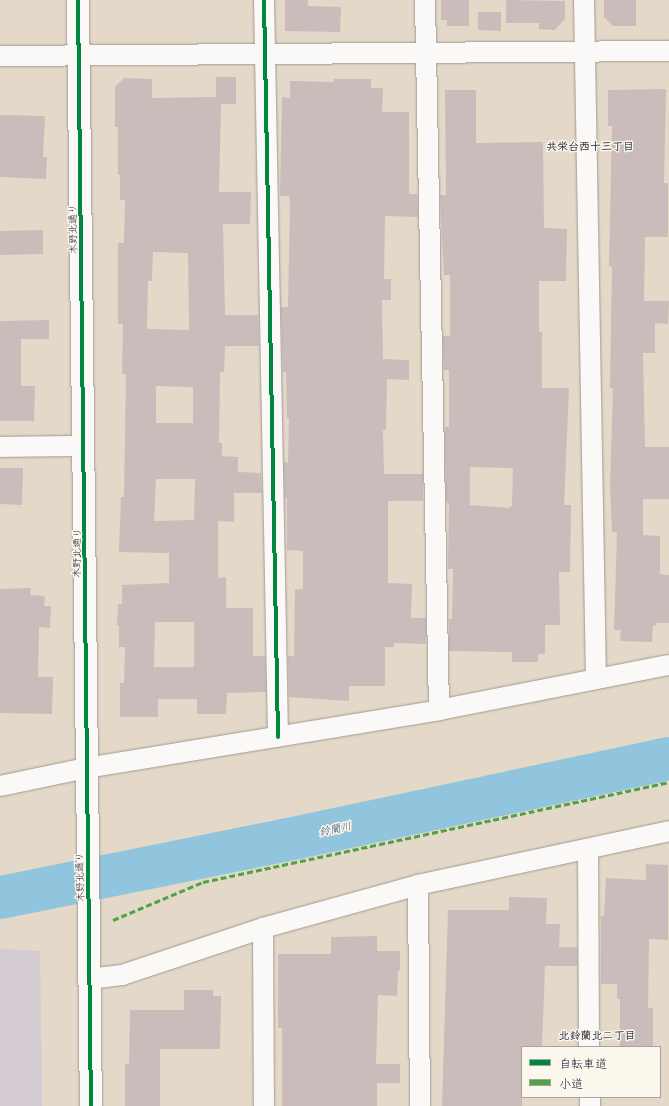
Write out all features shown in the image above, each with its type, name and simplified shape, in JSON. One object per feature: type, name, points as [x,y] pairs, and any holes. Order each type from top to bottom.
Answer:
[{"type":"street","name":"木野北通り","points":[[78,0],[84,446],[86,831],[89,913],[91,1106]]},
{"type":"street","points":[[264,0],[278,737]]},
{"type":"street","points":[[425,0],[439,710]]},
{"type":"street","points":[[584,0],[596,678]]},
{"type":"street","points":[[0,56],[426,51],[669,51]]},
{"type":"street","points":[[0,447],[84,446]]},
{"type":"street","points":[[0,786],[86,768],[439,710],[596,678],[669,665]]},
{"type":"street","points":[[89,979],[122,975],[263,928],[418,885],[669,831]]},
{"type":"street","points":[[588,849],[590,1046]]},
{"type":"street","points":[[418,885],[420,1106]]},
{"type":"street","points":[[263,928],[264,1106]]},
{"type":"shaded area","points":[[0,949],[40,951],[42,1106],[0,1106]]},
{"type":"building","points":[[285,0],[308,0],[308,6],[341,7],[340,32],[285,31]]},
{"type":"building","points":[[441,0],[469,0],[469,26],[447,26],[447,20],[441,20]]},
{"type":"building","points":[[506,0],[565,1],[565,19],[555,30],[539,29],[539,23],[506,23]]},
{"type":"building","points":[[604,0],[636,0],[636,26],[613,26],[604,17]]},
{"type":"building","points":[[478,12],[501,12],[501,31],[478,30]]},
{"type":"building","points":[[216,77],[236,77],[236,104],[221,104],[219,192],[251,192],[250,224],[223,224],[225,315],[258,315],[259,346],[225,346],[224,372],[220,372],[219,443],[222,443],[222,456],[238,457],[238,472],[261,473],[262,493],[234,493],[234,522],[218,521],[218,578],[226,577],[226,608],[253,608],[253,656],[265,656],[266,692],[227,693],[226,714],[197,714],[197,699],[158,699],[158,717],[120,717],[120,683],[124,683],[125,647],[119,647],[119,625],[117,625],[118,604],[122,604],[122,585],[169,583],[169,553],[119,552],[121,497],[124,497],[126,374],[122,374],[123,324],[118,324],[118,243],[124,243],[125,200],[120,200],[120,175],[118,175],[118,127],[115,127],[115,87],[124,78],[152,79],[152,98],[216,97]],"holes":[[[153,252],[188,253],[189,330],[147,329],[148,281],[152,281]],[[156,386],[193,387],[193,423],[156,423]],[[156,479],[195,479],[194,520],[154,521]],[[155,622],[194,622],[194,667],[154,667]]]},
{"type":"building","points":[[334,79],[371,79],[371,88],[383,88],[382,112],[409,112],[409,194],[417,194],[418,217],[385,216],[384,279],[391,279],[391,300],[382,300],[383,359],[409,360],[409,380],[387,379],[386,430],[383,430],[384,474],[423,474],[423,501],[388,501],[388,583],[412,584],[411,618],[426,618],[426,644],[394,643],[394,647],[385,647],[385,686],[349,686],[349,701],[289,697],[288,656],[294,656],[295,590],[303,589],[303,551],[287,550],[287,498],[285,498],[284,462],[288,463],[289,418],[287,418],[286,372],[283,372],[281,307],[288,307],[290,205],[289,196],[280,196],[282,97],[290,98],[290,81],[334,82]]},
{"type":"building","points":[[666,89],[664,183],[668,183],[668,237],[645,237],[644,301],[669,301],[668,324],[655,323],[655,353],[643,353],[645,447],[669,447],[669,499],[643,499],[643,535],[660,536],[660,574],[669,575],[669,623],[656,623],[656,626],[653,626],[652,642],[620,641],[621,630],[614,630],[617,532],[612,532],[610,487],[613,388],[610,388],[612,267],[609,266],[612,126],[608,126],[608,90]]},
{"type":"building","points":[[445,90],[476,90],[476,143],[543,142],[544,228],[567,229],[566,281],[539,281],[539,332],[542,332],[542,388],[569,388],[564,505],[571,505],[570,572],[559,572],[560,625],[545,625],[545,654],[538,654],[538,662],[512,662],[512,652],[449,651],[449,619],[452,619],[453,569],[448,569],[449,503],[446,503],[445,427],[449,427],[449,370],[444,370],[443,336],[450,336],[450,275],[444,275],[440,195],[446,195]],"holes":[[[470,467],[513,468],[512,506],[509,508],[470,505]]]},
{"type":"building","points":[[0,115],[45,116],[43,157],[47,157],[46,179],[0,177]]},
{"type":"building","points":[[43,230],[43,254],[0,255],[0,231]]},
{"type":"building","points":[[49,320],[49,339],[21,339],[21,386],[35,386],[34,421],[0,421],[0,321]]},
{"type":"building","points":[[0,468],[23,468],[22,505],[0,504]]},
{"type":"building","points":[[31,588],[30,595],[45,596],[44,606],[51,606],[50,628],[39,627],[38,677],[53,677],[52,714],[0,713],[0,589]]},
{"type":"building","points":[[646,864],[668,865],[668,940],[649,939],[648,1008],[653,1008],[653,1046],[620,1046],[620,999],[617,999],[617,984],[601,984],[601,916],[604,916],[606,878],[646,880]]},
{"type":"building","points":[[509,897],[547,898],[546,924],[560,924],[559,947],[577,947],[577,966],[545,966],[542,1046],[521,1046],[522,1106],[442,1106],[448,910],[509,910]]},
{"type":"building","points":[[377,936],[377,951],[400,951],[400,971],[398,971],[397,996],[378,995],[376,1064],[400,1064],[400,1083],[377,1083],[377,1106],[282,1106],[282,1028],[278,1028],[278,954],[331,954],[331,937]]},
{"type":"building","points":[[184,990],[213,990],[213,996],[221,996],[220,1049],[160,1049],[160,1106],[125,1106],[125,1064],[129,1064],[130,1010],[184,1010]]},
{"type":"waterway","name":"鈴蘭川","points":[[0,897],[283,840],[669,758]]},
{"type":"marked path","points":[[113,920],[203,882],[669,782]]},
{"type":"cycle path","points":[[78,0],[91,1106]]},
{"type":"cycle path","points":[[264,0],[278,737]]},
{"type":"district","name":"共栄台西十三丁目","points":[[590,146]]},
{"type":"district","name":"北鈴蘭北二丁目","points":[[597,1035]]}]
